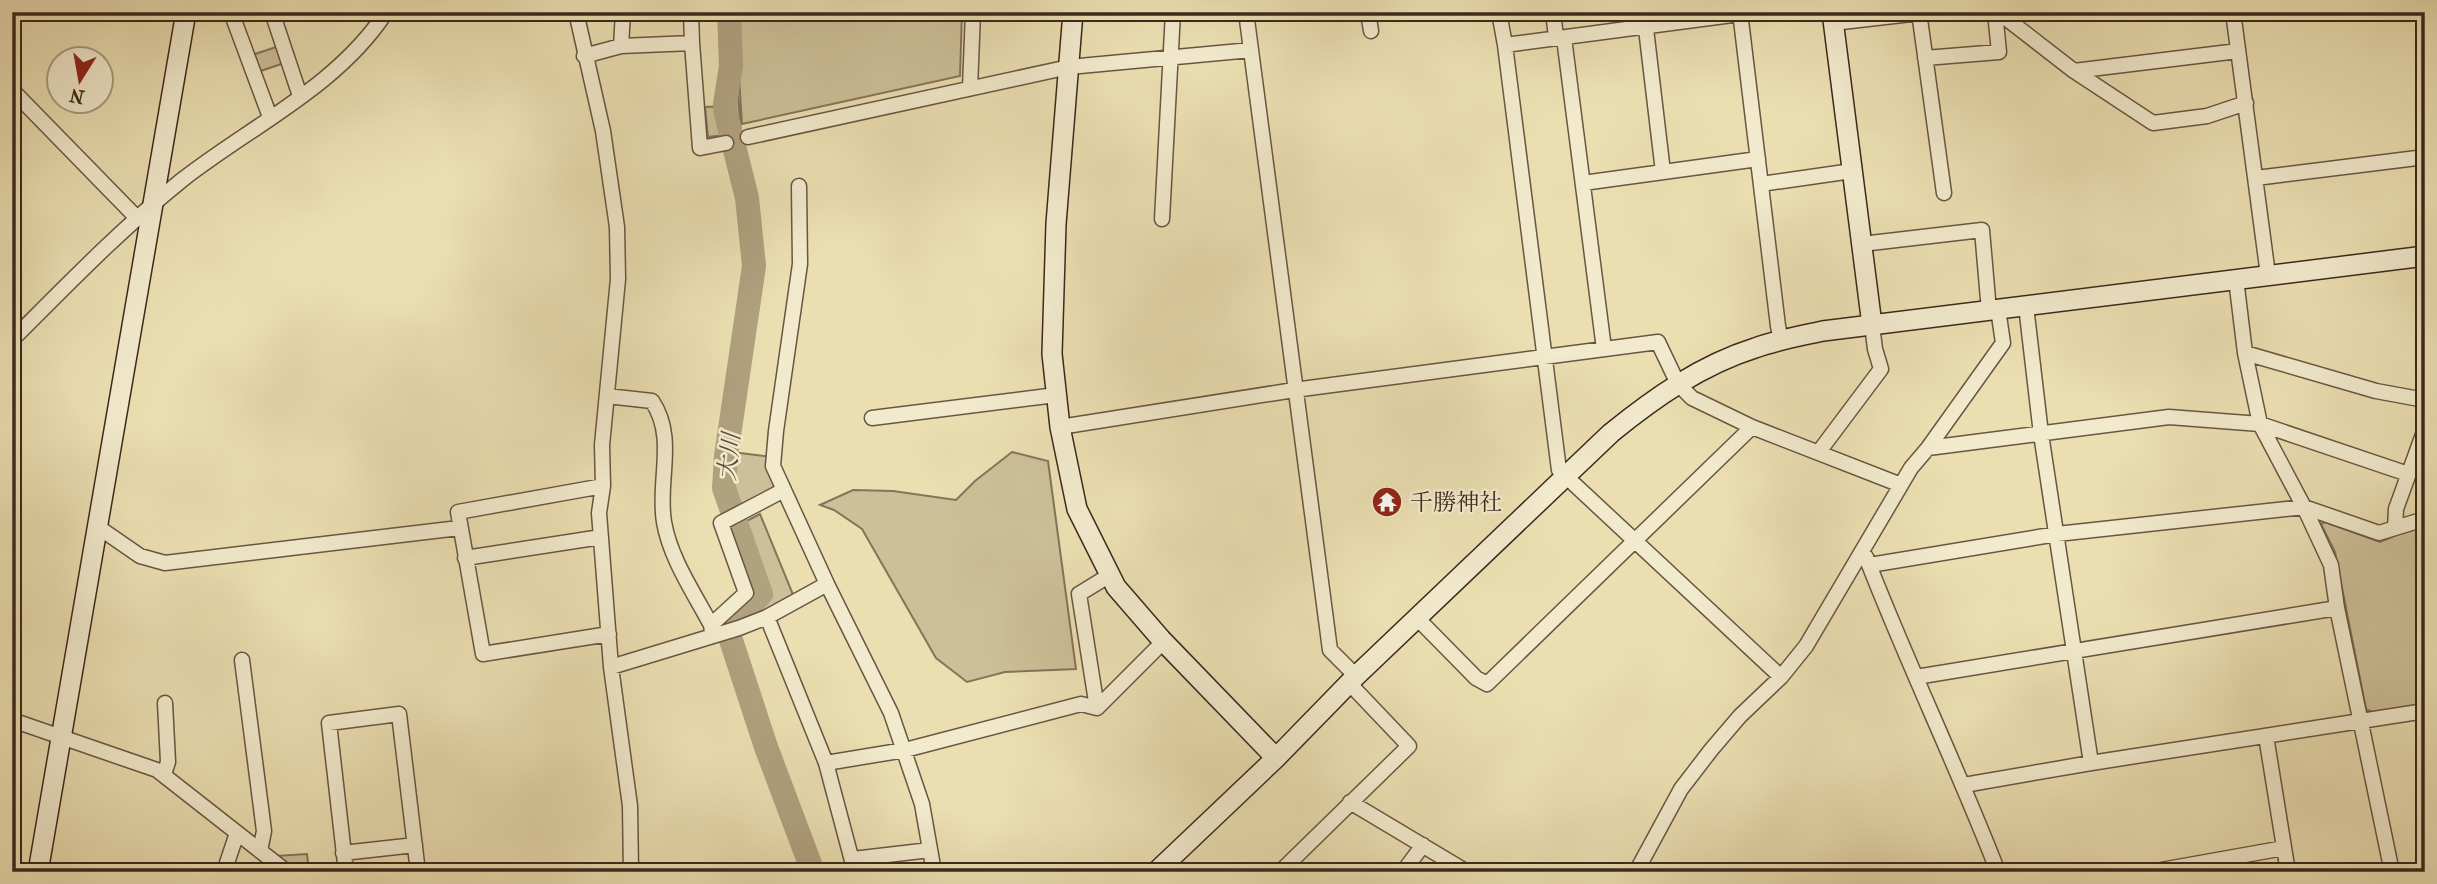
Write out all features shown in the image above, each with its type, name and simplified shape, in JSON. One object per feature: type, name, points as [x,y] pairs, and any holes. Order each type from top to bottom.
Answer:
[{"type":"street","points":[[38,872],[187,12]]},
{"type":"street","points":[[232,12],[270,117]]},
{"type":"street","points":[[272,12],[300,96]]},
{"type":"street","points":[[12,340],[137,218],[184,178],[331,75],[356,52],[386,12]]},
{"type":"street","points":[[576,12],[603,131],[617,227],[618,279],[602,445],[603,486],[599,513],[611,667],[630,806],[631,872]]},
{"type":"street","points":[[621,46],[622,12]]},
{"type":"street","points":[[691,12],[700,148],[726,143]]},
{"type":"street","points":[[970,88],[973,12]]},
{"type":"street","points":[[1073,12],[1056,224],[1052,354],[1060,427],[1077,509],[1116,587],[1276,758]]},
{"type":"street","points":[[1162,219],[1172,12]]},
{"type":"street","points":[[1246,12],[1330,650],[1409,746],[1280,872]]},
{"type":"street","points":[[1368,12],[1371,31]]},
{"type":"street","points":[[1499,12],[1559,470],[1781,677]]},
{"type":"street","points":[[1553,12],[1560,38],[1583,183],[1604,349]]},
{"type":"street","points":[[1644,12],[1663,172]]},
{"type":"street","points":[[1926,58],[1999,52],[1997,12]]},
{"type":"street","points":[[1997,12],[2074,71],[2153,123],[2207,116],[2246,103]]},
{"type":"street","points":[[2233,12],[2268,275]]},
{"type":"street","points":[[1505,45],[1646,28],[1740,13],[1778,326],[1782,340]]},
{"type":"street","points":[[1818,453],[1881,369],[1875,349],[1833,18],[1920,13],[1944,193]]},
{"type":"street","points":[[584,56],[621,46],[692,43]]},
{"type":"street","points":[[748,137],[1069,67],[1251,50]]},
{"type":"street","points":[[2074,71],[2238,51]]},
{"type":"street","points":[[12,90],[137,218]]},
{"type":"street","points":[[2256,178],[2425,157]]},
{"type":"street","points":[[1583,183],[1758,159]]},
{"type":"street","points":[[1760,184],[1853,171]]},
{"type":"street","points":[[799,186],[800,264],[773,466],[827,584],[891,713],[922,804],[934,872]]},
{"type":"street","points":[[1636,872],[1681,789],[1710,750],[1740,716],[1781,677],[1806,646],[1911,468],[2003,343],[1993,310],[1982,230],[1862,244]]},
{"type":"street","points":[[1156,872],[1565,475],[1611,433],[1678,384],[1751,349],[1782,340],[1872,325],[2425,256]]},
{"type":"street","points":[[2236,279],[2245,353],[2260,424],[2331,565],[2337,608],[2392,872]]},
{"type":"street","points":[[2025,306],[2041,434],[2091,763]]},
{"type":"street","points":[[1060,427],[1294,390],[1658,342],[1678,384],[1692,398],[1752,427],[1901,485]]},
{"type":"street","points":[[2245,353],[2376,391],[2425,400]]},
{"type":"street","points":[[872,418],[1056,395]]},
{"type":"street","points":[[607,397],[652,401],[659,411],[665,429],[663,520],[669,545],[711,631]]},
{"type":"street","points":[[1928,448],[2169,417],[2260,424],[2408,474]]},
{"type":"street","points":[[1417,618],[1476,678],[1487,684],[1752,427]]},
{"type":"street","points":[[2395,528],[2396,509],[2425,429]]},
{"type":"street","points":[[603,486],[458,512],[483,654],[608,634]]},
{"type":"street","points":[[711,631],[746,593],[721,523],[784,490]]},
{"type":"street","points":[[1870,565],[2057,534],[2304,507],[2379,533],[2418,522],[2425,529]]},
{"type":"street","points":[[97,527],[139,556],[165,563],[459,528]]},
{"type":"street","points":[[465,558],[601,537]]},
{"type":"street","points":[[1863,547],[1916,677],[1965,785],[1998,872]]},
{"type":"street","points":[[1097,708],[1079,594],[1111,575]]},
{"type":"street","points":[[611,667],[711,631],[739,628],[766,617],[827,584]]},
{"type":"street","points":[[1916,677],[2337,608]]},
{"type":"street","points":[[766,617],[826,763],[854,865],[930,850]]},
{"type":"street","points":[[1097,708],[1164,641]]},
{"type":"street","points":[[243,660],[264,831],[260,851]]},
{"type":"street","points":[[164,774],[168,762],[165,703]]},
{"type":"street","points":[[826,763],[905,750],[1081,704],[1097,708]]},
{"type":"street","points":[[1965,785],[2425,711]]},
{"type":"street","points":[[346,872],[329,723],[399,714],[418,872]]},
{"type":"street","points":[[12,720],[164,774],[287,872]]},
{"type":"street","points":[[2266,736],[2288,872]]},
{"type":"street","points":[[1350,803],[1467,872]]},
{"type":"street","points":[[224,872],[237,833]]},
{"type":"street","points":[[344,853],[415,845]]},
{"type":"street","points":[[1403,872],[1423,845]]},
{"type":"street","points":[[2150,872],[2185,869],[2284,848]]},
{"type":"shaded area","points":[[735,12],[962,12],[960,76],[742,124]]},
{"type":"shaded area","points":[[279,46],[284,63],[258,72],[252,55]]},
{"type":"shaded area","points":[[738,95],[741,133],[708,137],[705,107],[730,106]]},
{"type":"shaded area","points":[[732,452],[771,457],[782,489],[737,511],[728,488]]},
{"type":"shaded area","points":[[1012,452],[1048,461],[1076,669],[1005,672],[967,682],[936,658],[862,529],[834,510],[820,505],[853,490],[893,491],[956,500]]},
{"type":"shaded area","points":[[760,514],[794,597],[747,618],[765,596],[741,524]]},
{"type":"shaded area","points":[[2325,522],[2380,542],[2416,527],[2425,537],[2425,704],[2372,712],[2366,709],[2335,552],[2321,524]]},
{"type":"shaded area","points":[[307,854],[309,872],[296,872],[275,856]]},
{"type":"waterway","name":"大川","points":[[729,12],[731,66],[725,104],[747,198],[754,266],[726,456],[724,488],[761,594],[743,613],[728,623],[728,631],[766,747],[813,872]]},
{"type":"place","name":"千勝神社","points":[[1387,502]]}]
